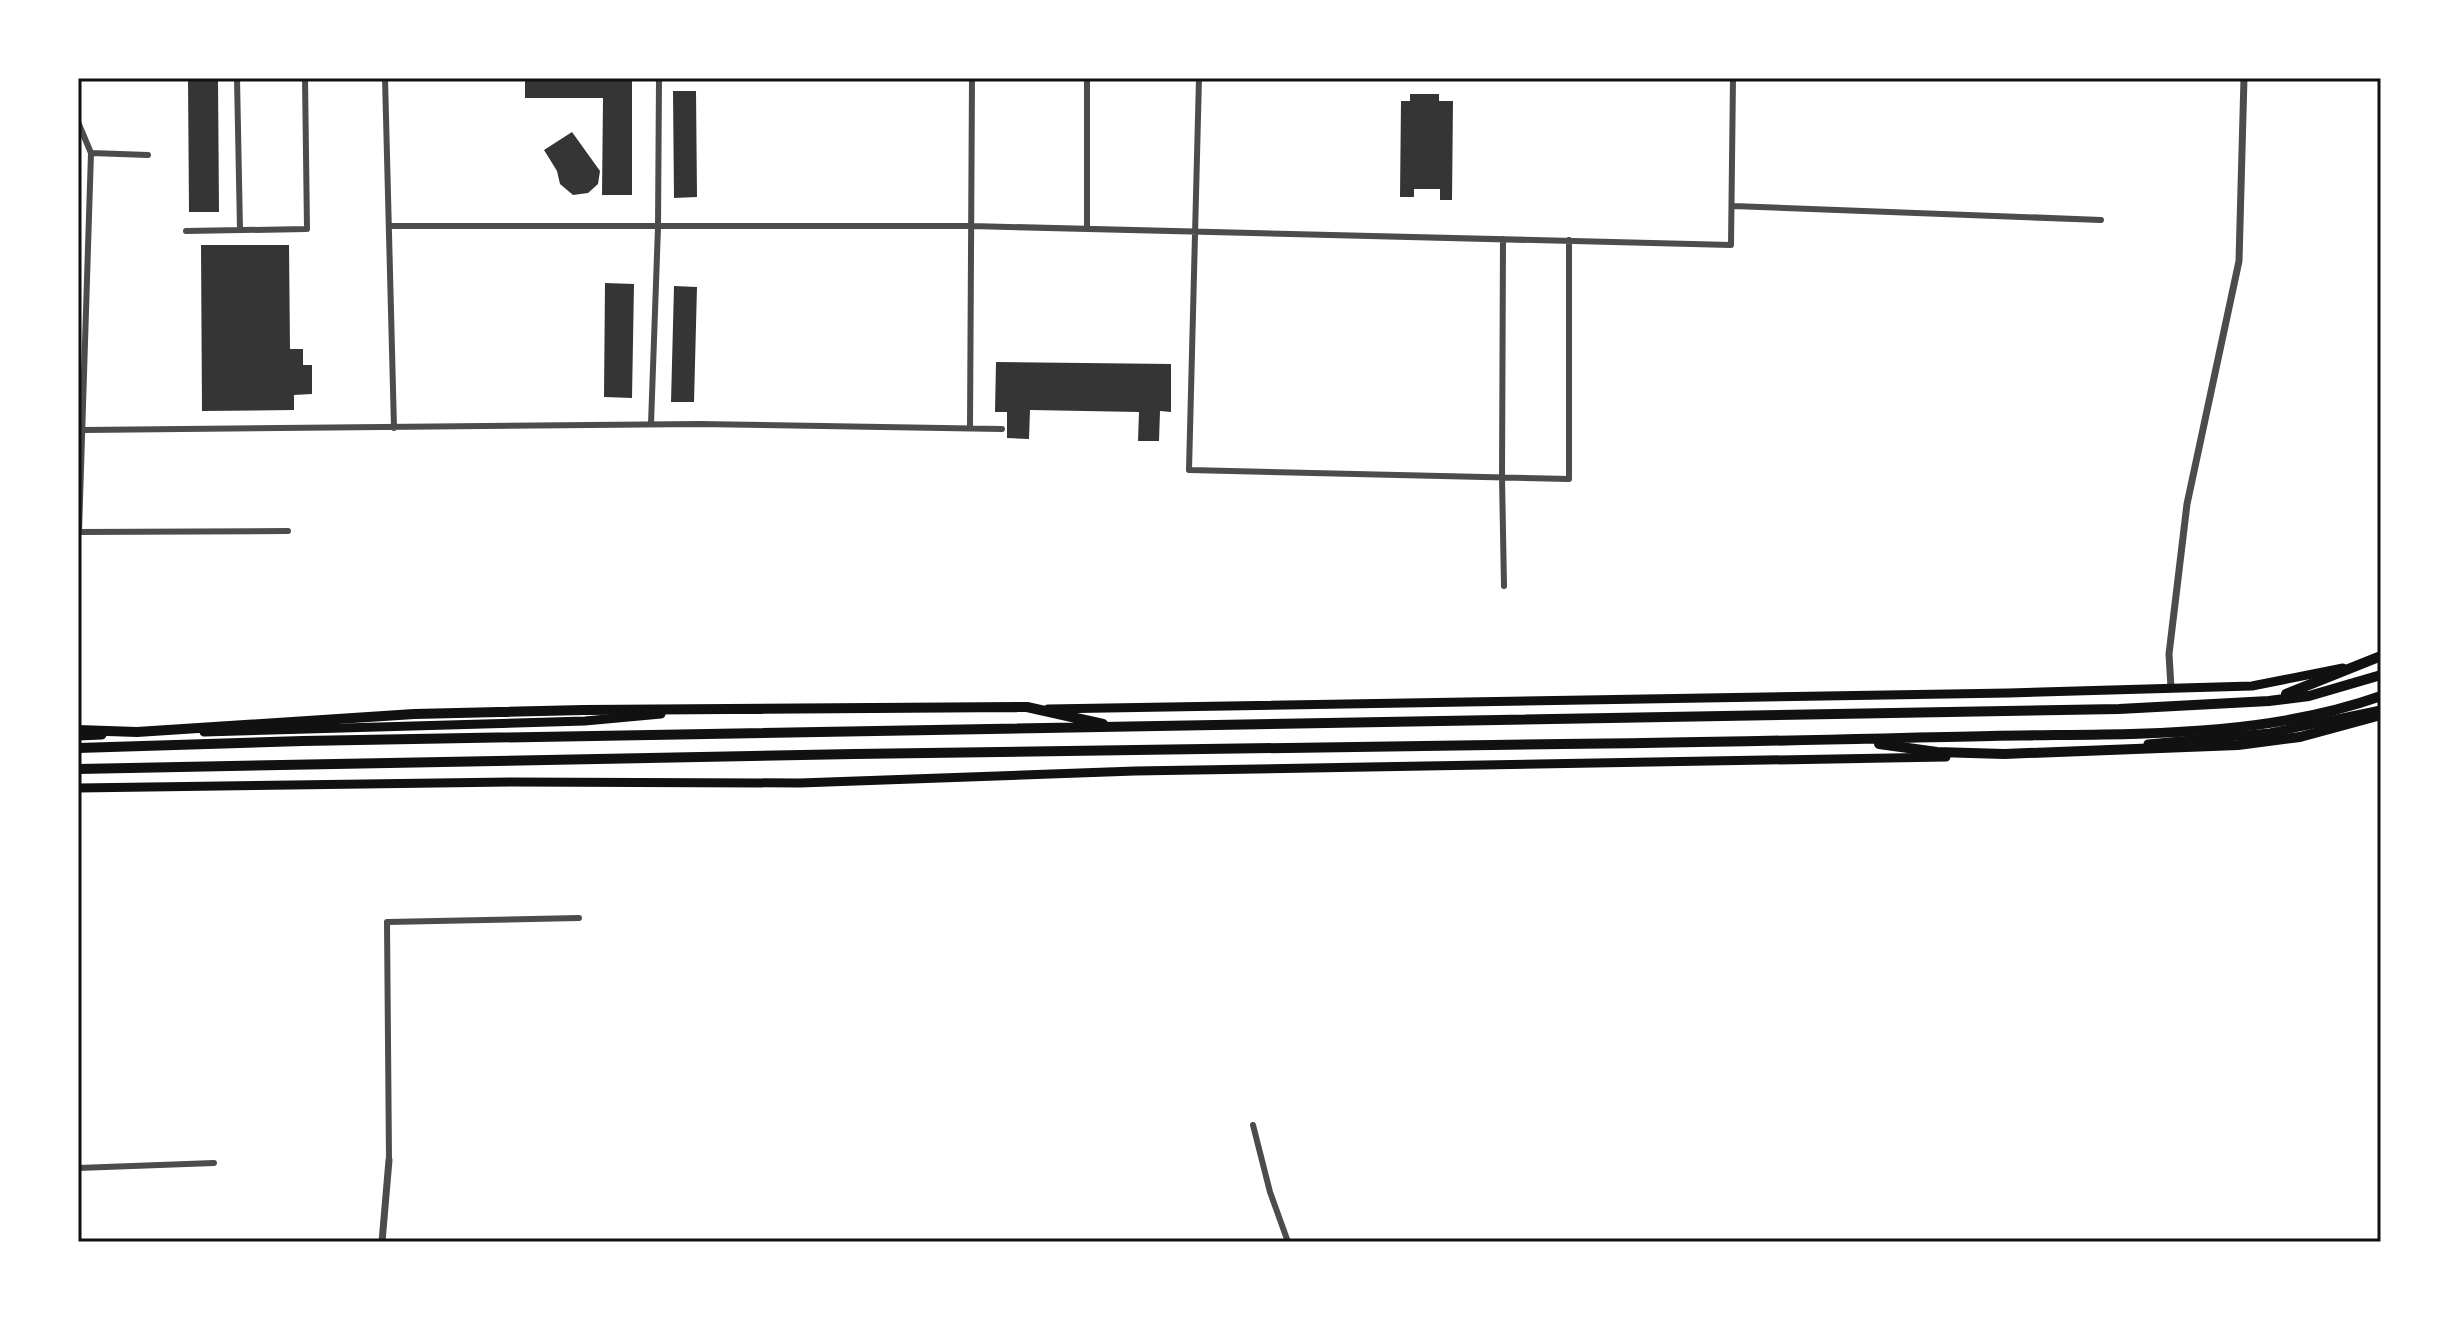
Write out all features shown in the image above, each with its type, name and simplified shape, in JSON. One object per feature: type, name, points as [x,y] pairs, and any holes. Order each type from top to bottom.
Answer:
[{"type":"highway","points":[[2269,701],[2381,657]]},
{"type":"highway","points":[[78,748],[303,741],[2119,709],[2309,696],[2381,675]]},
{"type":"highway","points":[[78,769],[1119,748],[2132,733],[2261,726],[2348,708],[2381,696]]},
{"type":"highway","points":[[78,727],[137,732],[414,714],[584,710],[1027,707],[1121,728]]},
{"type":"highway","points":[[1850,739],[1958,753],[2177,748],[2270,742],[2330,730],[2381,713]]},
{"type":"main road","points":[[78,736],[585,721],[705,709],[1117,709],[2252,686],[2381,657]]},
{"type":"main road","points":[[78,788],[510,782],[800,783],[1151,770],[2022,755],[2270,733],[2381,713]]},
{"type":"street","points":[[237,78],[240,230]]},
{"type":"street","points":[[186,231],[307,229],[305,78]]},
{"type":"street","points":[[385,78],[394,428]]},
{"type":"street","points":[[651,424],[658,227],[659,78]]},
{"type":"street","points":[[970,428],[972,78]]},
{"type":"street","points":[[1087,78],[1087,228]]},
{"type":"street","points":[[1199,78],[1189,470],[1569,479],[1569,240]]},
{"type":"street","points":[[390,226],[971,226],[1731,245],[1733,78]]},
{"type":"street","points":[[1982,78],[1996,78]]},
{"type":"street","points":[[2171,688],[2169,654],[2187,504],[2239,261],[2244,78]]},
{"type":"street","points":[[78,122],[91,153],[78,532],[288,531]]},
{"type":"street","points":[[91,153],[148,155]]},
{"type":"street","points":[[1733,206],[2101,220]]},
{"type":"street","points":[[1503,239],[1504,586]]},
{"type":"street","points":[[78,286],[87,286]]},
{"type":"street","points":[[83,430],[651,424],[1002,429]]},
{"type":"street","points":[[382,1242],[389,1160],[387,922],[579,918]]},
{"type":"street","points":[[1253,1125],[1270,1192],[1288,1242]]},
{"type":"street","points":[[78,1168],[214,1163]]},
{"type":"building","points":[[188,78],[218,78],[219,212],[189,212]]},
{"type":"building","points":[[525,78],[632,78],[632,195],[602,195],[603,98],[525,98]]},
{"type":"building","points":[[673,91],[696,91],[697,197],[674,198]]},
{"type":"building","points":[[1410,94],[1439,94],[1439,101],[1453,101],[1452,200],[1440,200],[1440,189],[1414,189],[1414,197],[1400,197],[1401,101],[1410,101]]},
{"type":"building","points":[[572,132],[600,171],[598,184],[588,193],[573,195],[560,184],[557,171],[544,150]]},
{"type":"building","points":[[201,245],[289,245],[290,349],[303,349],[303,365],[312,365],[312,394],[294,395],[294,410],[202,411]]},
{"type":"building","points":[[605,283],[634,284],[632,398],[604,397]]},
{"type":"building","points":[[674,286],[697,287],[694,402],[671,402]]},
{"type":"building","points":[[996,362],[1171,364],[1171,412],[1160,411],[1159,441],[1138,441],[1139,412],[1030,410],[1029,439],[1007,438],[1007,412],[995,412]]}]
